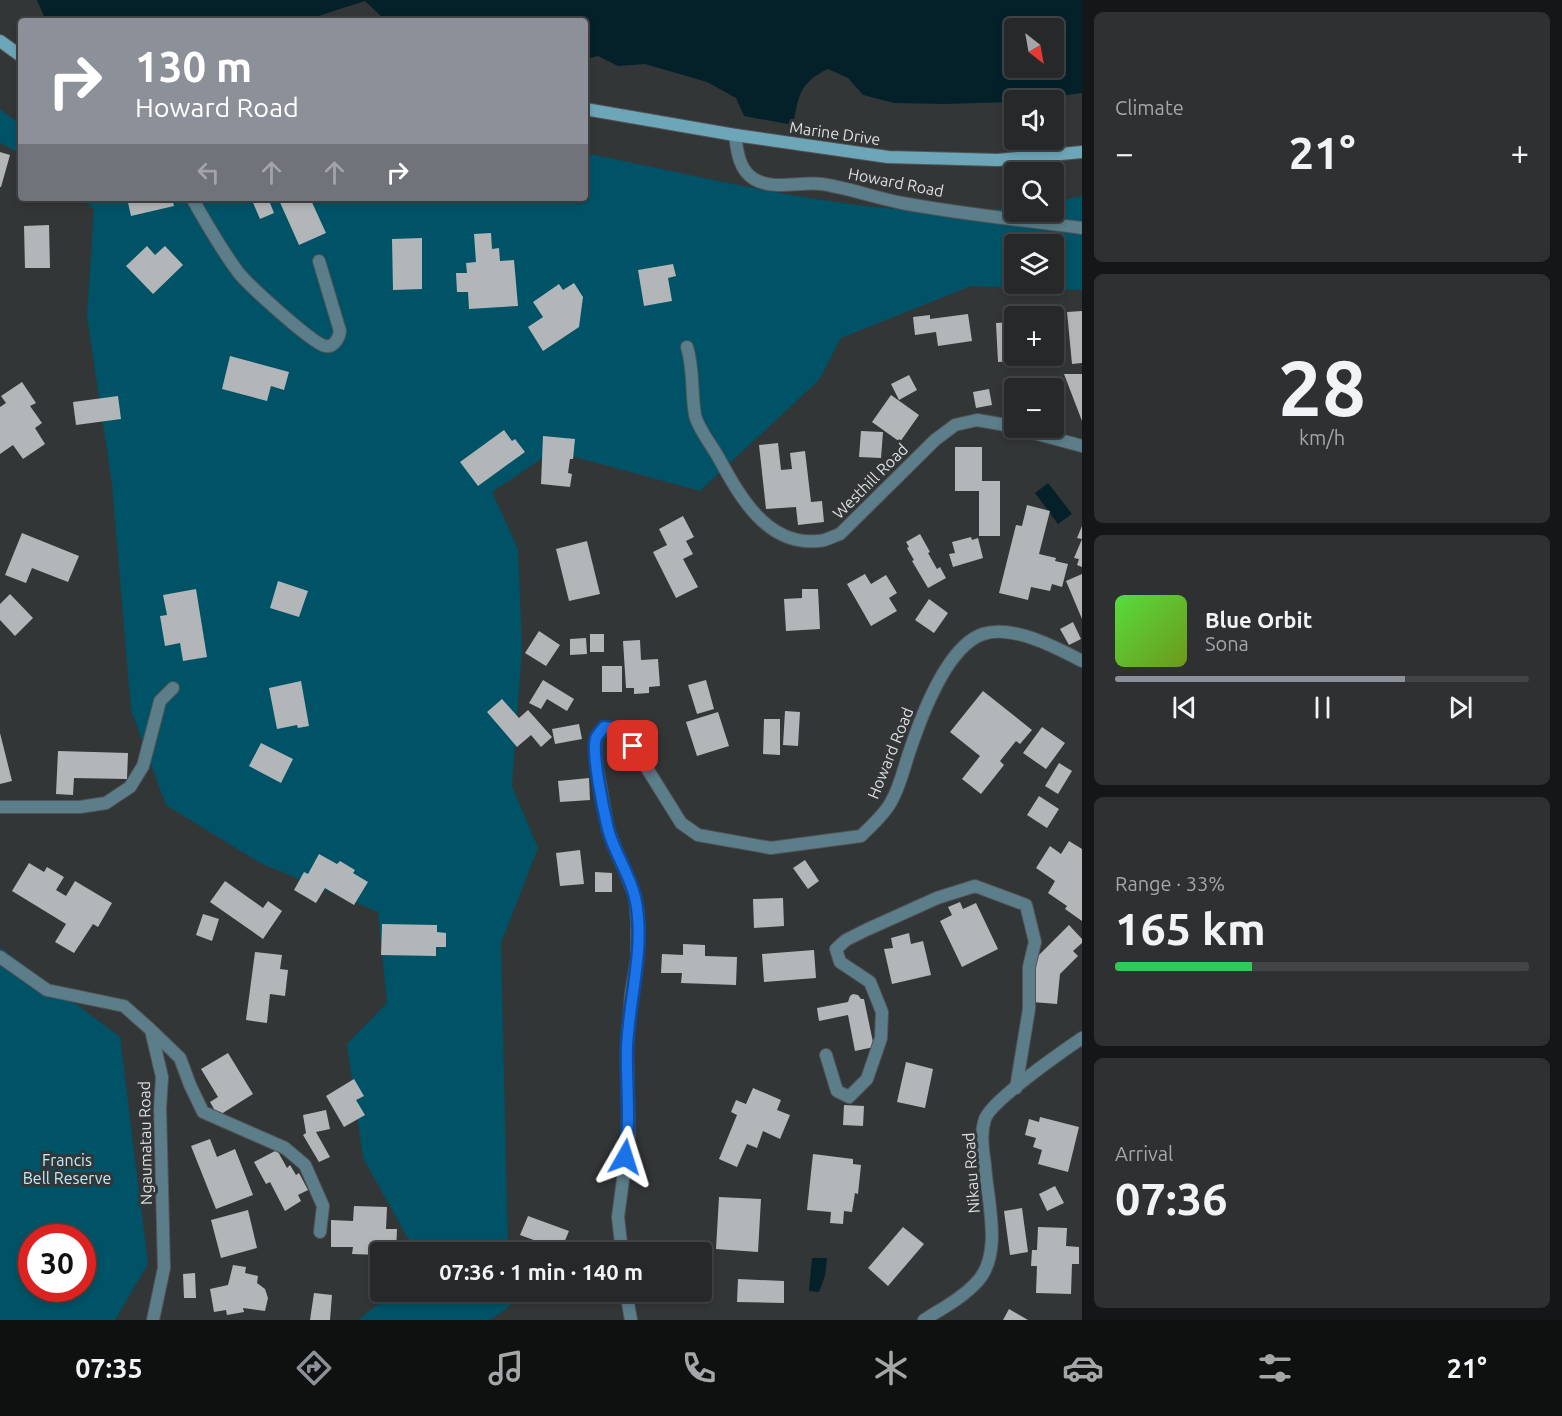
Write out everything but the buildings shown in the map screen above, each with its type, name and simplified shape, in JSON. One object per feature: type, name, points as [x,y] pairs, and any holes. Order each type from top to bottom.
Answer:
[{"type":"main road","points":[[0,41],[18,54]]},
{"type":"main road","name":"Marine Drive","points":[[588,110],[735,135],[888,157],[998,160],[1082,152]]},
{"type":"street","name":"Howard Road","points":[[735,135],[740,162],[746,172],[761,182],[821,184],[904,203],[1082,228]]},
{"type":"street","points":[[194,201],[217,242],[240,275],[269,304],[324,346],[330,346],[338,339],[340,332],[320,261]]},
{"type":"street","name":"Westhill Road","points":[[687,347],[691,360],[696,417],[718,459],[738,492],[754,512],[775,532],[795,541],[821,542],[840,534],[935,440],[955,425],[977,420],[1082,446]]},
{"type":"street","name":"Howard Road","points":[[621,1242],[618,1217],[628,1135],[627,1047],[631,994],[638,958],[637,921],[635,897],[608,830],[595,755],[596,738],[604,727],[620,730],[633,746],[681,823],[698,835],[771,848],[861,836],[891,802],[922,716],[944,670],[963,647],[983,634],[1008,632],[1054,646],[1082,661]]},
{"type":"street","points":[[0,807],[80,807],[106,803],[130,787],[143,766],[160,701],[173,688]]},
{"type":"street","points":[[826,1055],[837,1091],[849,1097],[867,1079],[881,1038],[882,1012],[870,982],[840,962],[836,949],[846,940],[866,930],[937,898],[975,886],[1026,905],[1031,921],[1035,942],[1029,967],[1029,1009],[1016,1088]]},
{"type":"street","points":[[0,957],[47,990],[124,1006],[180,1059],[203,1112],[285,1148],[305,1165],[323,1206],[320,1232]]},
{"type":"street","name":"Ngaumatau Road","points":[[151,1030],[162,1077],[159,1108],[164,1268],[153,1320]]},
{"type":"street","name":"Nikau Road","points":[[924,1320],[956,1300],[977,1283],[988,1264],[993,1233],[982,1137],[985,1117],[1004,1097],[1082,1038]]},
{"type":"street","points":[[628,1302],[631,1320]]},
{"type":"green space","points":[[0,109],[18,123],[18,152],[0,143]]},
{"type":"green space","points":[[588,154],[726,183],[821,200],[916,210],[970,212],[1004,208],[1004,222],[1064,222],[1064,200],[1082,196],[1082,290],[1064,289],[1064,234],[1004,234],[1004,287],[971,286],[841,338],[819,380],[700,491],[553,451],[492,492],[518,549],[522,649],[512,786],[538,848],[501,943],[508,1242],[410,1242],[363,1158],[347,1044],[387,1003],[378,912],[260,863],[166,805],[131,710],[112,484],[87,316],[94,209],[84,201],[588,201]]},
{"type":"green space","name":"Francis Bell Reserve","points":[[0,947],[120,1037],[148,1264],[115,1320],[0,1320]]},
{"type":"green space","points":[[381,1302],[510,1302],[510,1306],[490,1320],[358,1320]]},
{"type":"shaded area","points":[[37,0],[1082,0],[1082,93],[1064,95],[1064,90],[1004,90],[1004,102],[894,103],[863,95],[848,78],[828,69],[811,79],[802,91],[793,125],[744,116],[736,98],[707,82],[645,64],[618,66],[598,56],[588,58],[588,18],[383,18],[365,1],[312,18],[45,18]]},
{"type":"shaded area","points":[[1048,483],[1072,514],[1058,524],[1035,493]]},
{"type":"shaded area","points":[[812,1258],[827,1258],[825,1276],[819,1292],[809,1291]]},
{"type":"route","points":[[625,1157],[628,1135],[627,1047],[631,994],[638,958],[637,921],[635,897],[608,830],[595,755],[596,738],[604,727],[620,730],[633,746]]}]
